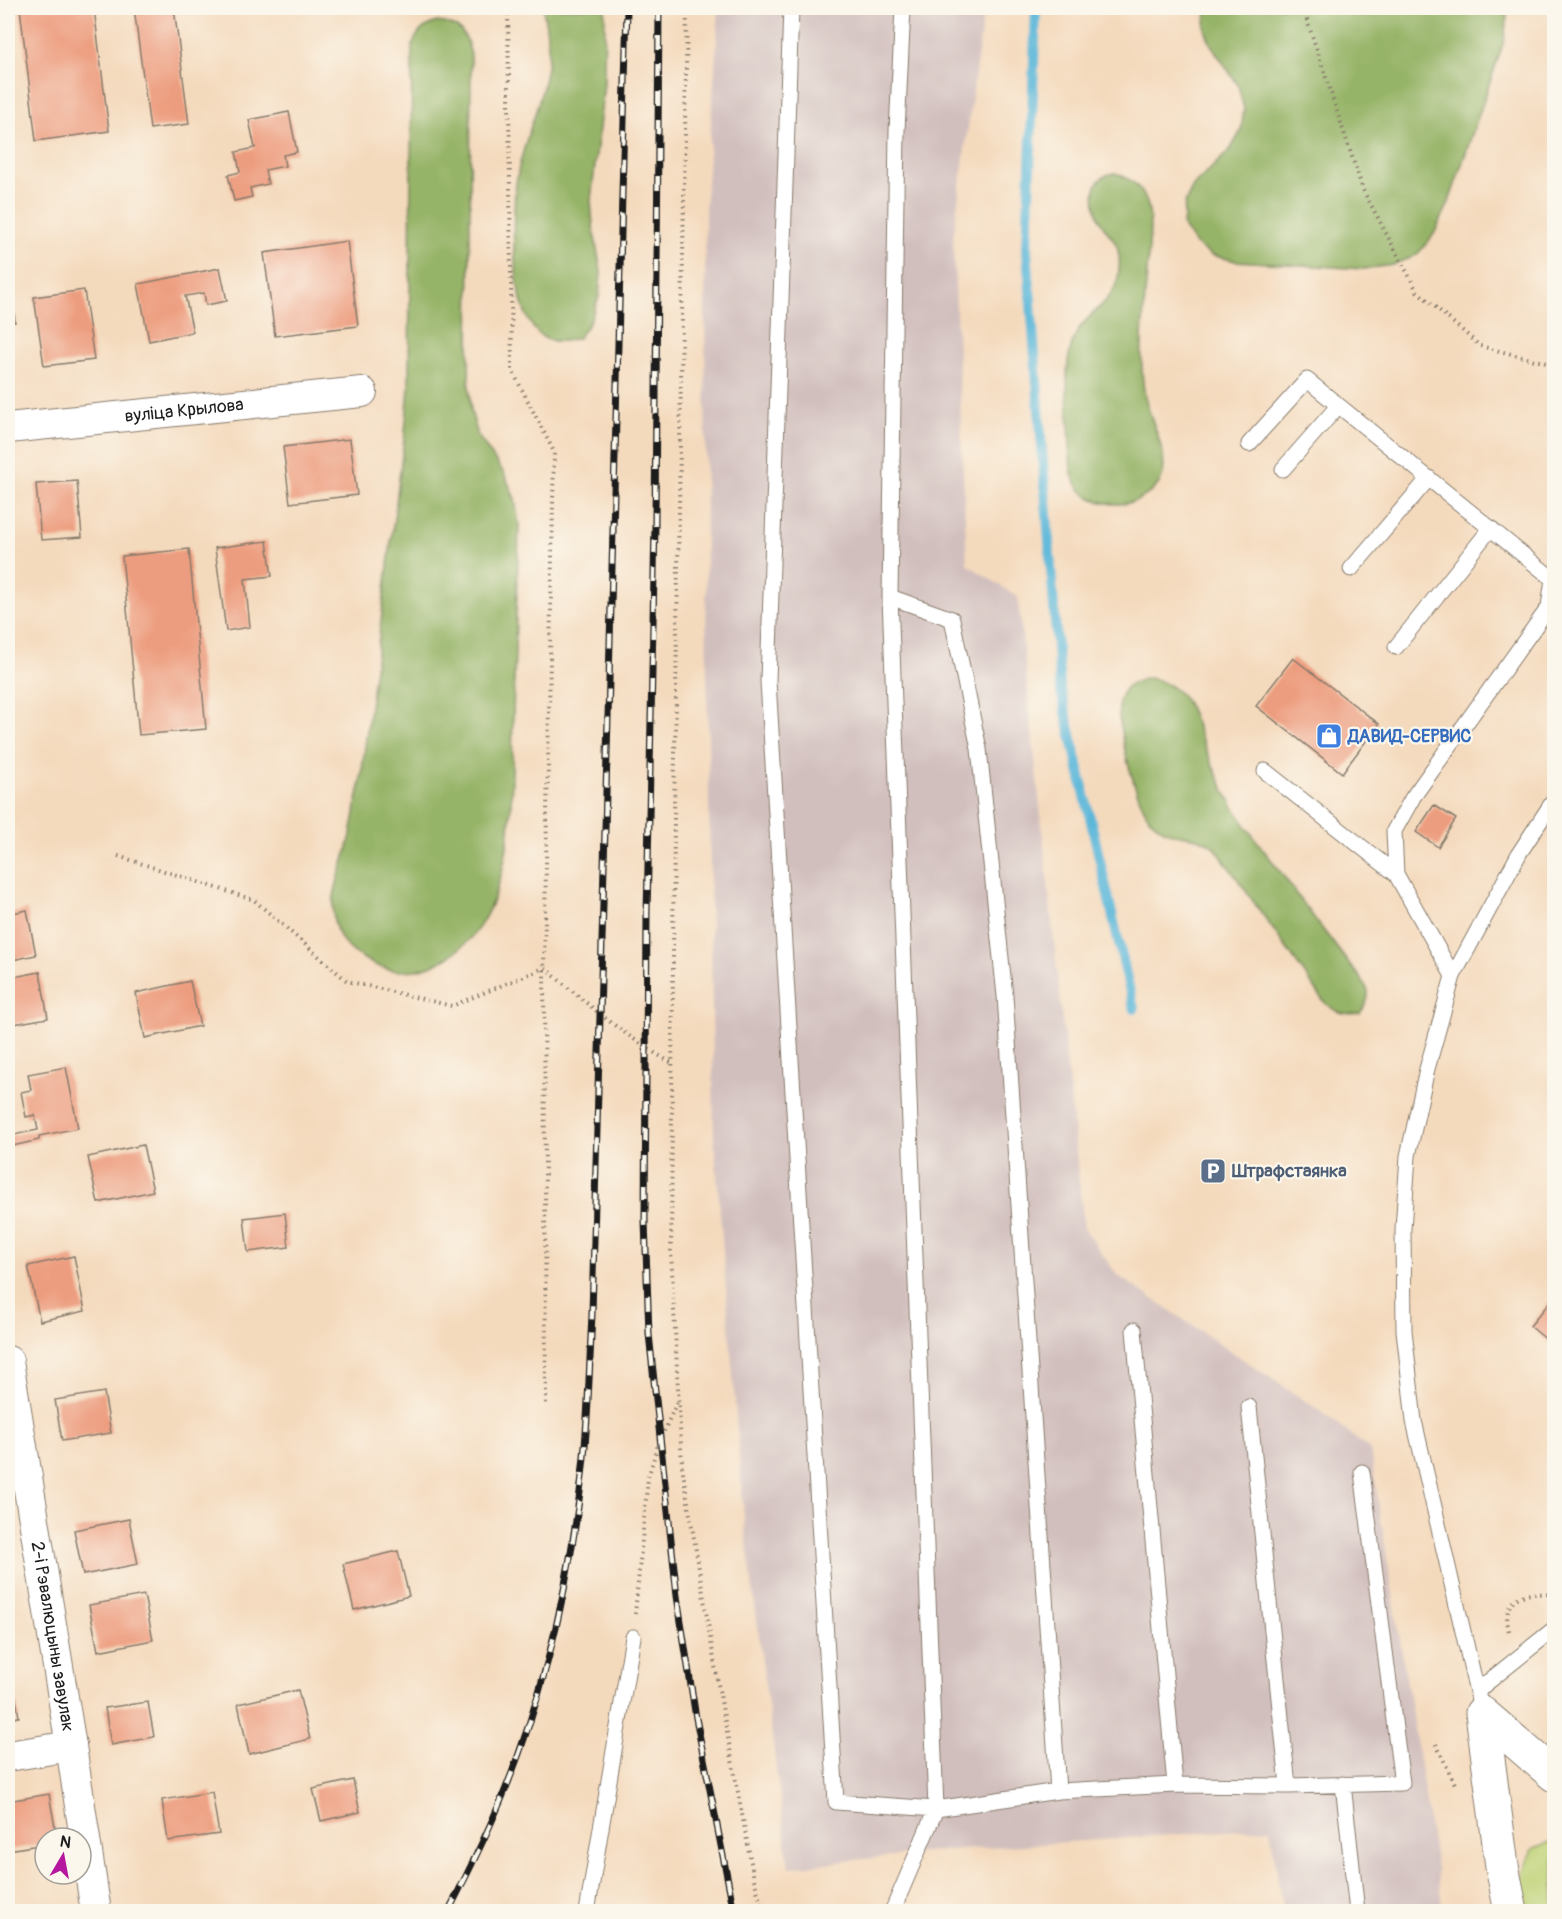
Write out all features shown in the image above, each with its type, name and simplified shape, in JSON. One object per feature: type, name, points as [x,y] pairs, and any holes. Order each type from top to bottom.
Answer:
[{"type":"main road","points":[[1480,1702],[1554,1775]]},
{"type":"main road","points":[[1480,1702],[1502,1866],[1511,1911]]},
{"type":"street","name":"вуліца Крылова","points":[[8,428],[362,392]]},
{"type":"street","name":"2-і Рэвалюцыны завулак","points":[[8,1361],[96,1911]]},
{"type":"street","points":[[8,1756],[71,1746]]},
{"type":"lane","points":[[791,8],[768,681],[836,1802],[936,1809],[1058,1791],[1175,1785],[1288,1786],[1402,1783],[1362,1472]]},
{"type":"lane","points":[[892,1911],[936,1809],[890,597],[897,131],[903,8]]},
{"type":"lane","points":[[1249,444],[1307,380],[1553,579],[1549,607],[1413,797],[1394,831],[1396,874]]},
{"type":"lane","points":[[1283,469],[1338,406]]},
{"type":"lane","points":[[1351,569],[1429,478]]},
{"type":"lane","points":[[1396,647],[1491,528]]},
{"type":"lane","points":[[890,597],[952,619],[979,749],[1005,996],[1058,1791]]},
{"type":"lane","points":[[1265,771],[1396,874],[1453,976]]},
{"type":"lane","points":[[1480,1702],[1414,1421],[1404,1330],[1403,1229],[1408,1156],[1427,1069],[1453,976],[1520,852],[1554,800]]},
{"type":"lane","points":[[1134,1330],[1175,1785]]},
{"type":"lane","points":[[1250,1407],[1288,1786]]},
{"type":"lane","points":[[1480,1702],[1554,1629]]},
{"type":"lane","points":[[587,1911],[633,1637]]},
{"type":"lane","points":[[1342,1784],[1357,1911]]},
{"type":"path","points":[[508,8],[512,370],[554,452],[544,968],[546,1405]]},
{"type":"path","points":[[687,8],[674,791],[670,1251],[682,1466],[710,1638],[754,1879],[763,1911]]},
{"type":"path","points":[[1303,8],[1363,190],[1417,291],[1480,346],[1554,364]]},
{"type":"path","points":[[118,856],[254,900],[346,981],[452,1006],[544,968]]},
{"type":"path","points":[[544,968],[637,1042],[672,1063]]},
{"type":"path","points":[[633,1637],[648,1477],[659,1442],[678,1400]]},
{"type":"path","points":[[1509,1631],[1506,1620],[1511,1602],[1536,1592],[1554,1595]]},
{"type":"shaded area","points":[[719,8],[984,8],[953,238],[967,564],[1018,597],[1084,1228],[1117,1275],[1323,1413],[1370,1450],[1443,1911],[1283,1911],[1270,1828],[951,1850],[789,1867],[745,1529],[714,1136],[706,604],[705,211]]},
{"type":"green space","points":[[1304,7],[1368,14],[1386,8],[1508,8],[1504,41],[1448,205],[1434,234],[1417,255],[1392,265],[1364,269],[1236,261],[1211,255],[1195,244],[1183,226],[1185,203],[1193,186],[1230,150],[1241,131],[1244,109],[1238,85],[1211,45],[1205,29],[1206,8]]},
{"type":"green space","points":[[543,8],[605,8],[604,83],[591,201],[601,272],[599,297],[589,323],[578,338],[560,341],[552,341],[543,337],[532,325],[523,307],[515,260],[514,210],[518,172],[545,80],[548,59]]},
{"type":"green space","points":[[437,22],[457,27],[467,40],[471,55],[469,385],[471,411],[478,436],[504,473],[515,499],[519,525],[512,793],[502,871],[495,896],[484,919],[474,934],[448,957],[416,970],[399,971],[382,968],[348,947],[336,928],[333,906],[334,894],[350,839],[360,786],[405,432],[409,388],[412,47],[421,31]]},
{"type":"green space","points":[[1115,173],[1132,181],[1140,189],[1148,206],[1150,226],[1142,375],[1146,402],[1163,454],[1164,464],[1161,480],[1151,492],[1138,500],[1124,504],[1107,503],[1092,498],[1083,493],[1074,479],[1071,466],[1067,381],[1071,347],[1076,335],[1082,325],[1112,293],[1117,282],[1119,255],[1117,246],[1099,219],[1094,200],[1098,182],[1105,176]]},
{"type":"green space","points":[[1148,678],[1163,682],[1176,690],[1190,708],[1206,750],[1237,813],[1365,985],[1368,995],[1360,1013],[1342,1013],[1326,1004],[1214,846],[1198,838],[1174,834],[1163,829],[1146,813],[1128,762],[1119,708],[1120,698],[1125,690],[1135,682]]},
{"type":"green space","points":[[1554,1843],[1554,1911],[1526,1911],[1522,1885],[1526,1865],[1534,1848]]},
{"type":"building","points":[[20,8],[94,8],[109,131],[36,141]]},
{"type":"building","points":[[134,8],[174,8],[189,124],[150,129]]},
{"type":"building","points":[[289,112],[297,152],[283,155],[285,166],[265,170],[268,184],[250,188],[252,197],[234,201],[228,175],[240,172],[236,152],[255,148],[249,120]]},
{"type":"building","points":[[347,241],[358,326],[275,336],[264,253]]},
{"type":"building","points":[[220,268],[227,301],[206,305],[204,293],[185,296],[193,332],[149,341],[138,284]]},
{"type":"building","points":[[8,286],[11,286],[15,322],[8,323]]},
{"type":"building","points":[[84,290],[94,360],[44,366],[34,297]]},
{"type":"building","points":[[350,439],[357,495],[290,503],[283,447]]},
{"type":"building","points":[[77,481],[82,537],[41,540],[36,484]]},
{"type":"building","points":[[267,541],[272,576],[245,579],[250,627],[226,631],[215,548]]},
{"type":"building","points":[[189,549],[206,729],[139,735],[122,556]]},
{"type":"building","points":[[8,624],[10,624],[10,651],[8,651]]},
{"type":"building","points":[[1293,658],[1379,724],[1342,773],[1256,706]]},
{"type":"building","points":[[1434,805],[1456,819],[1438,847],[1416,832]]},
{"type":"building","points":[[27,910],[36,955],[8,961],[8,914]]},
{"type":"building","points":[[40,972],[48,1018],[8,1025],[8,978]]},
{"type":"building","points":[[190,981],[200,1026],[145,1038],[136,993]]},
{"type":"building","points":[[66,1067],[78,1128],[39,1136],[39,1140],[8,1147],[8,1136],[38,1130],[35,1115],[26,1117],[21,1092],[31,1090],[28,1074]]},
{"type":"building","points":[[143,1145],[153,1191],[98,1203],[88,1157]]},
{"type":"building","points":[[285,1213],[289,1247],[248,1252],[244,1218]]},
{"type":"building","points":[[74,1256],[85,1311],[40,1321],[28,1266]]},
{"type":"building","points":[[1554,1297],[1554,1346],[1530,1326]]},
{"type":"building","points":[[104,1392],[111,1433],[62,1441],[55,1400]]},
{"type":"building","points":[[129,1519],[138,1564],[83,1575],[74,1530]]},
{"type":"building","points":[[398,1551],[409,1596],[354,1610],[343,1564]]},
{"type":"building","points":[[144,1595],[153,1640],[98,1651],[89,1605]]},
{"type":"building","points":[[11,1671],[19,1717],[8,1719],[8,1672]]},
{"type":"building","points":[[298,1690],[310,1739],[249,1754],[238,1704]]},
{"type":"building","points":[[148,1702],[154,1737],[111,1745],[105,1708]]},
{"type":"building","points":[[353,1780],[360,1812],[321,1821],[313,1789]]},
{"type":"building","points":[[212,1792],[219,1834],[168,1841],[162,1800]]},
{"type":"building","points":[[49,1794],[55,1826],[33,1826],[33,1846],[8,1850],[8,1801]]},
{"type":"waterway","points":[[1036,8],[1027,250],[1060,687],[1134,1009]]},
{"type":"railway","points":[[448,1912],[479,1850],[506,1788],[543,1679],[561,1605],[575,1530],[585,1448],[592,1314],[627,8]]},
{"type":"railway","points":[[659,8],[655,525],[647,914],[645,1221],[649,1334],[677,1596],[696,1718],[734,1912]]},
{"type":"place","name":"ДАВИД-СЕРВИС","points":[[1329,736]]},
{"type":"place","name":"Штрафстаянка","points":[[1213,1171]]}]
